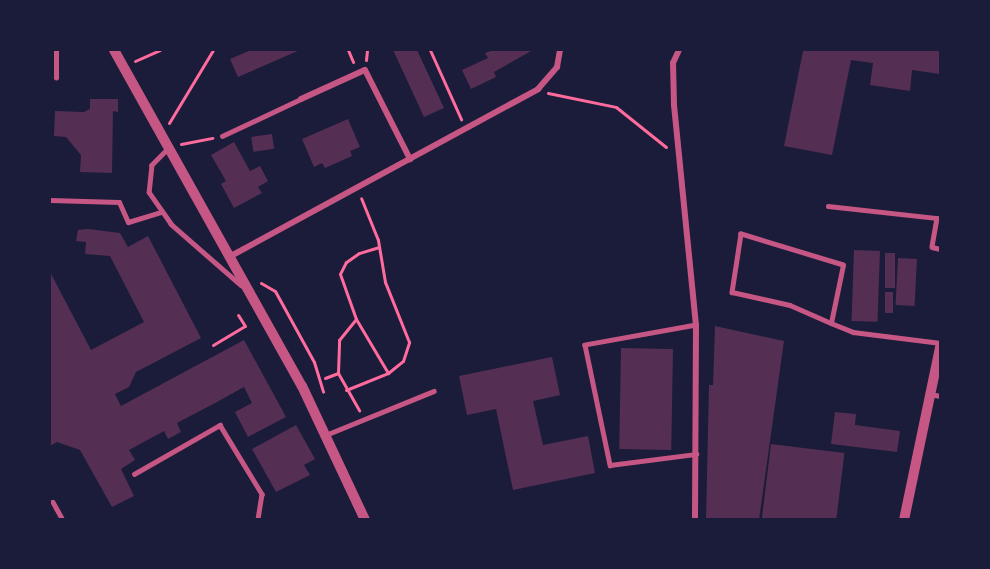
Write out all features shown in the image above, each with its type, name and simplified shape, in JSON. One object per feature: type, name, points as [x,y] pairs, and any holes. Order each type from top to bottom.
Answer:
[{"type":"street","points":[[114,50],[328,434],[366,519]]},
{"type":"street","points":[[228,257],[538,89],[557,66],[560,50]]},
{"type":"street","points":[[679,50],[673,63],[696,325],[695,519]]},
{"type":"street","points":[[301,99],[365,70],[410,159]]},
{"type":"street","points":[[50,200],[119,202],[128,222],[160,212]]},
{"type":"street","points":[[904,519],[935,395],[940,345]]},
{"type":"lane","points":[[56,50],[56,78]]},
{"type":"lane","points":[[222,136],[301,99]]},
{"type":"lane","points":[[168,149],[152,165],[147,184],[160,212],[250,292]]},
{"type":"lane","points":[[828,206],[936,218],[932,247],[940,249]]},
{"type":"lane","points":[[831,323],[843,265],[741,234],[732,292],[790,305],[831,323],[854,332],[940,345]]},
{"type":"lane","points":[[696,325],[585,345],[610,465],[696,454]]},
{"type":"lane","points":[[328,434],[434,391]]},
{"type":"lane","points":[[134,474],[220,424],[262,494],[258,519]]},
{"type":"lane","points":[[50,502],[54,502],[63,519]]},
{"type":"path","points":[[122,67],[160,50]]},
{"type":"path","points":[[161,137],[213,50]]},
{"type":"path","points":[[430,50],[466,129]]},
{"type":"path","points":[[538,89],[561,98],[616,107],[681,159]]},
{"type":"path","points":[[168,149],[222,136]]},
{"type":"path","points":[[346,390],[388,373],[403,361],[409,342],[385,282],[379,247],[357,188]]},
{"type":"path","points":[[379,247],[359,253],[346,262],[340,274],[356,319],[388,373]]},
{"type":"path","points":[[213,345],[244,326],[238,315]]},
{"type":"path","points":[[356,319],[339,340],[338,373],[346,390],[367,418]]},
{"type":"path","points":[[325,378],[338,373]]},
{"type":"building","points":[[251,50],[300,50],[238,77],[230,59]]},
{"type":"building","points":[[393,50],[417,50],[444,108],[424,117]]},
{"type":"building","points":[[494,50],[533,50],[494,72],[496,77],[471,89],[462,70],[488,58],[485,53]]},
{"type":"building","points":[[940,50],[940,74],[912,70],[910,91],[870,85],[873,63],[851,60],[832,155],[784,146],[803,51]]},
{"type":"building","points":[[90,99],[118,99],[118,112],[113,111],[112,173],[80,172],[81,155],[66,137],[54,136],[55,111],[84,112],[90,109]]},
{"type":"building","points":[[348,119],[360,147],[350,151],[352,156],[325,168],[322,163],[314,167],[302,139]]},
{"type":"building","points":[[272,134],[274,149],[253,152],[251,137]]},
{"type":"building","points":[[234,142],[250,171],[260,166],[268,181],[258,187],[262,193],[234,208],[221,184],[226,181],[211,155]]},
{"type":"building","points":[[78,230],[120,233],[128,247],[148,236],[201,338],[136,372],[129,387],[115,394],[121,406],[244,340],[286,417],[248,437],[235,412],[252,403],[244,387],[177,423],[181,432],[168,439],[164,431],[129,450],[135,460],[121,469],[134,496],[112,507],[80,450],[57,442],[50,446],[50,272],[91,350],[144,322],[110,256],[85,254],[86,242],[76,241]]},
{"type":"building","points":[[854,250],[880,251],[878,322],[852,321]]},
{"type":"building","points":[[885,253],[895,253],[895,288],[885,288]]},
{"type":"building","points":[[898,258],[917,259],[915,306],[896,305]]},
{"type":"building","points":[[885,292],[893,292],[893,313],[885,313]]},
{"type":"building","points":[[715,326],[784,341],[759,520],[706,520],[709,385],[713,385]]},
{"type":"building","points":[[621,348],[673,349],[671,450],[619,449]]},
{"type":"building","points":[[552,357],[560,395],[533,401],[543,445],[588,436],[595,473],[513,490],[496,409],[467,415],[459,376]]},
{"type":"building","points":[[835,412],[856,414],[855,425],[900,431],[897,452],[831,444]]},
{"type":"building","points":[[296,425],[315,459],[304,465],[310,475],[276,492],[252,449]]},
{"type":"building","points":[[771,444],[844,453],[836,520],[762,520]]}]
